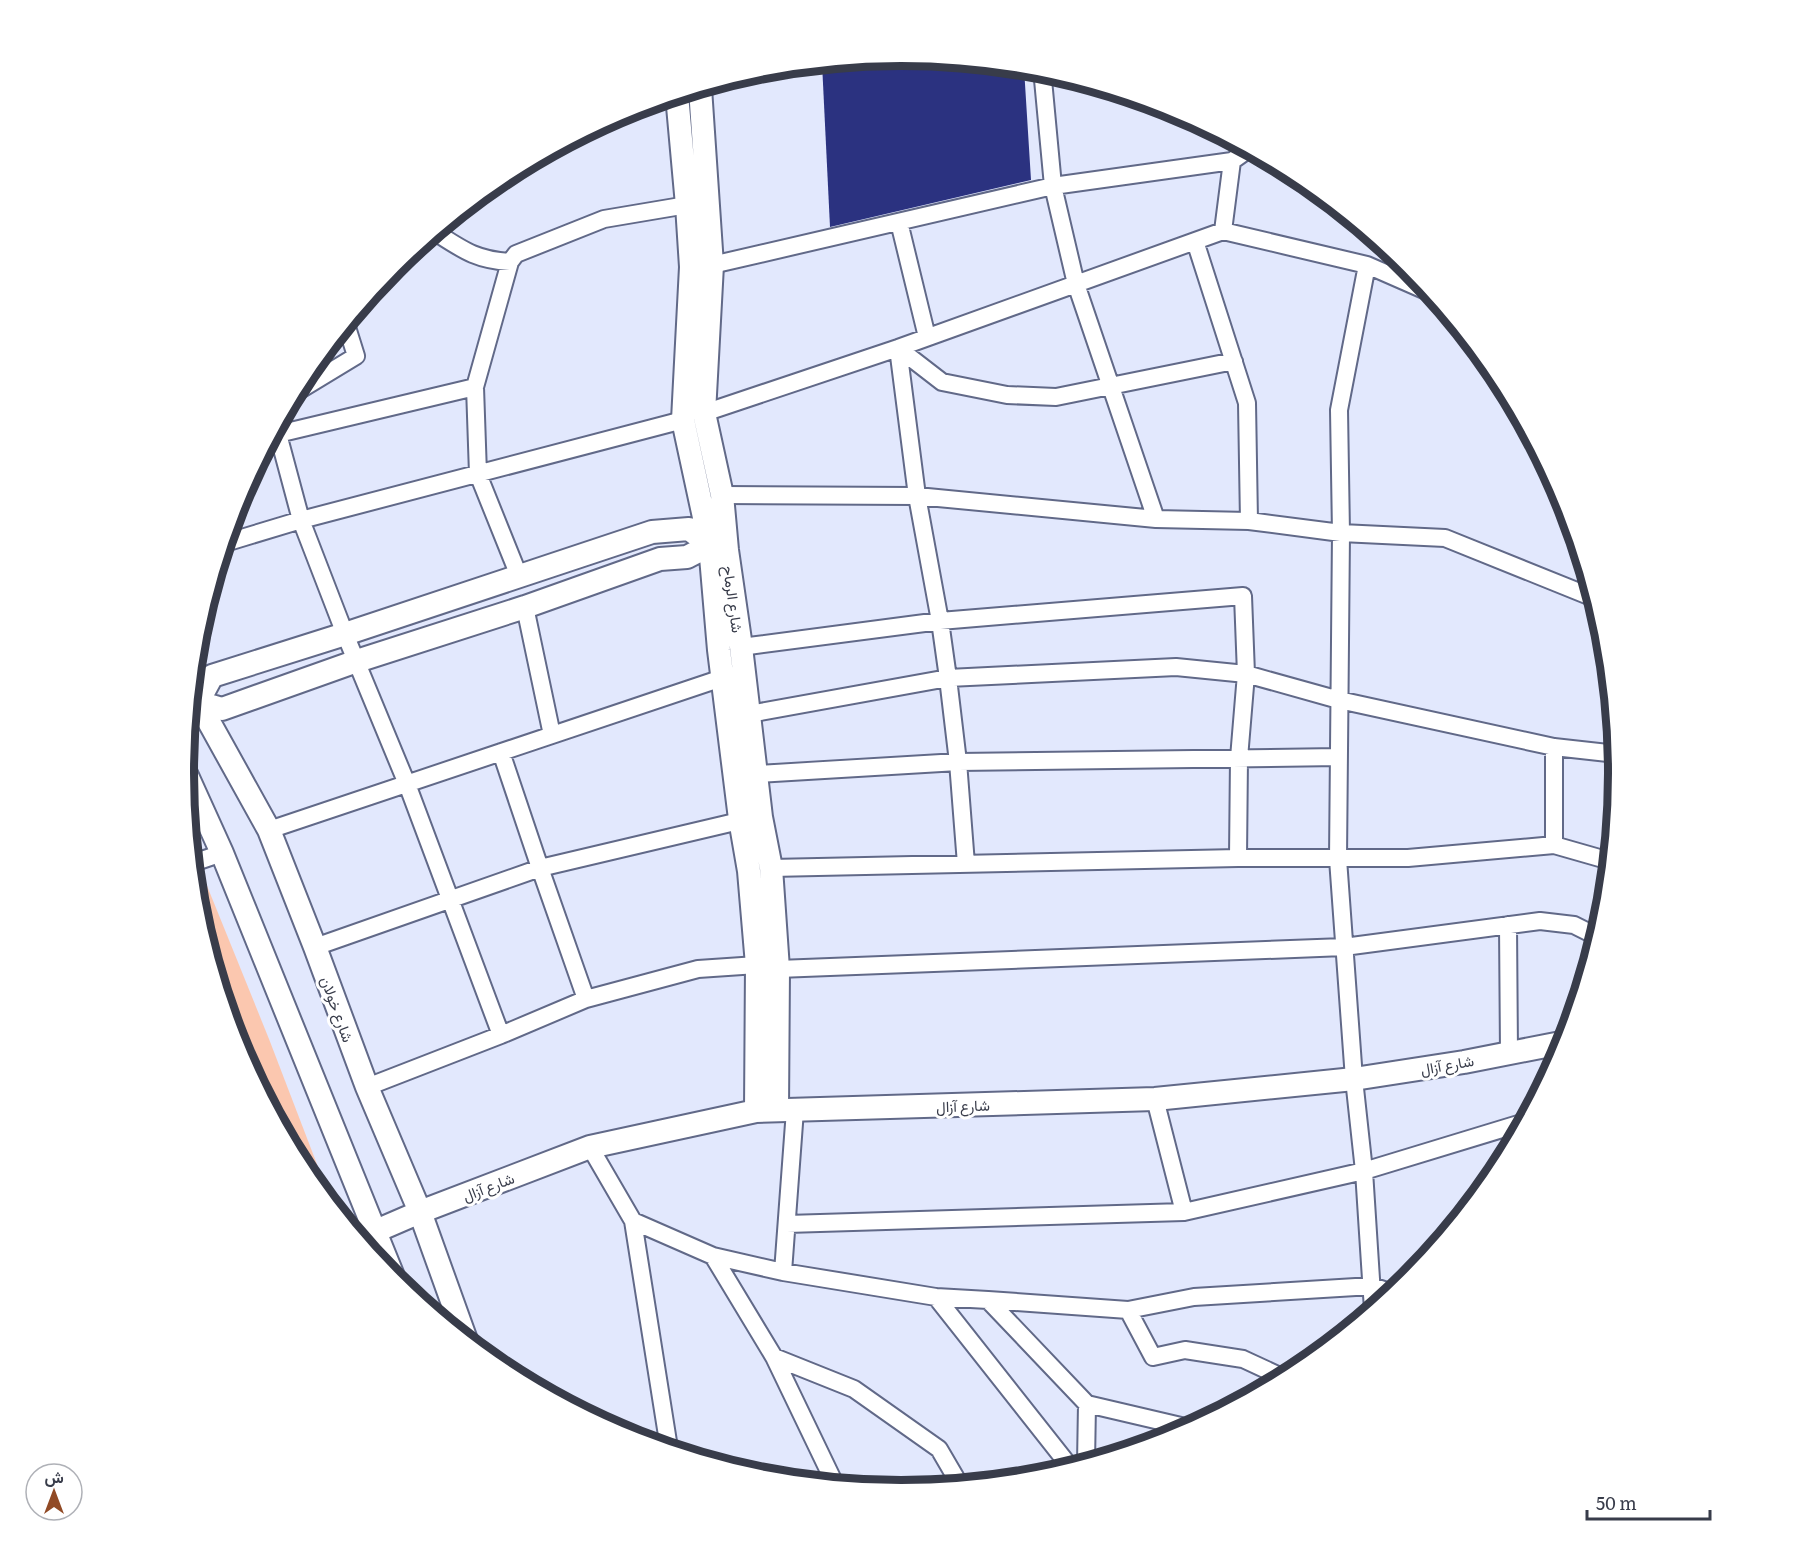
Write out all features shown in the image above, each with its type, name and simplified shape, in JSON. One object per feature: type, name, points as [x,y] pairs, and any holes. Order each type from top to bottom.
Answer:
[{"type":"street","points":[[1047,82],[1053,186],[1076,284],[1156,519]]},
{"type":"street","name":"شارع الرماح","points":[[701,96],[712,265],[694,417],[722,495],[718,548],[751,818],[771,868],[767,967],[776,1111]]},
{"type":"street","name":"شارع الرماح","points":[[678,103],[691,267],[694,417],[718,548],[741,647],[733,675],[749,714],[756,774],[751,818],[749,871],[767,967]]},
{"type":"street","points":[[712,265],[1053,186],[1232,161],[1242,154]]},
{"type":"street","points":[[1223,231],[1232,161]]},
{"type":"street","points":[[519,576],[478,474],[475,387],[510,262],[516,254],[604,219],[687,205]]},
{"type":"street","points":[[899,222],[927,338]]},
{"type":"street","points":[[234,540],[301,520],[694,417],[927,338],[1223,231],[1367,265],[1412,285]]},
{"type":"street","points":[[441,236],[475,257],[510,262]]},
{"type":"street","points":[[1195,241],[1247,403],[1250,521]]},
{"type":"street","points":[[1367,265],[1339,410],[1341,533],[1338,859],[1373,1301]]},
{"type":"street","points":[[312,382],[356,356],[349,333]]},
{"type":"street","points":[[898,348],[942,382],[1007,395],[1056,397],[1234,361]]},
{"type":"street","points":[[898,348],[917,496],[948,678],[958,762],[966,864]]},
{"type":"street","points":[[283,431],[475,387]]},
{"type":"street","points":[[279,438],[301,520],[407,784],[501,1035]]},
{"type":"street","points":[[722,495],[917,496],[1156,519],[1250,521],[1341,533],[1445,538],[1585,594]]},
{"type":"street","points":[[200,691],[212,676],[652,532],[689,529],[718,548]]},
{"type":"street","points":[[199,700],[222,709],[660,559],[687,557],[718,548]]},
{"type":"street","points":[[741,647],[940,621],[1243,596],[1246,674],[1239,758],[1238,858]]},
{"type":"street","points":[[525,607],[552,735]]},
{"type":"street","points":[[749,714],[948,678],[1176,667],[1246,674],[1339,700],[1554,747],[1608,753]]},
{"type":"street","points":[[269,830],[733,675]]},
{"type":"street","name":"شارع خولان","points":[[198,706],[269,830],[367,1087],[420,1212],[461,1326]]},
{"type":"street","points":[[1554,747],[1554,845]]},
{"type":"street","points":[[501,752],[586,999]]},
{"type":"street","points":[[756,774],[958,762],[1339,757]]},
{"type":"street","points":[[195,793],[222,853],[385,1255]]},
{"type":"street","points":[[315,947],[540,868],[751,818]]},
{"type":"street","points":[[771,868],[1238,858],[1408,858],[1554,845],[1603,859]]},
{"type":"street","points":[[201,860],[222,853]]},
{"type":"street","points":[[367,1087],[586,999],[698,969],[1344,947],[1540,921],[1574,925],[1590,933]]},
{"type":"street","points":[[1508,925],[1509,1053]]},
{"type":"street","name":"شارع آزال","points":[[376,1231],[590,1147],[776,1111],[1155,1099],[1354,1079],[1555,1044]]},
{"type":"street","points":[[1155,1099],[1184,1212]]},
{"type":"street","points":[[776,1111],[787,1224],[783,1272]]},
{"type":"street","points":[[787,1224],[1184,1212],[1364,1171],[1514,1125]]},
{"type":"street","points":[[590,1147],[633,1221],[668,1440]]},
{"type":"street","points":[[633,1221],[713,1256],[783,1272],[936,1297],[1128,1310],[1194,1297],[1372,1286],[1384,1290]]},
{"type":"street","points":[[713,1256],[774,1357],[831,1476]]},
{"type":"street","points":[[936,1297],[1065,1460]]},
{"type":"street","points":[[988,1300],[1087,1404],[1172,1426]]},
{"type":"street","points":[[1128,1310],[1153,1357],[1185,1350],[1243,1359],[1274,1373]]},
{"type":"street","points":[[774,1357],[854,1389],[939,1449],[956,1477]]},
{"type":"street","points":[[1086,1455],[1087,1404]]},
{"type":"shaded area","points":[[202,875],[322,1177],[289,1126],[248,1044],[219,956],[208,911]]},
{"type":"building","points":[[902,66],[994,72],[1025,77],[1031,180],[830,227],[822,71]]}]
